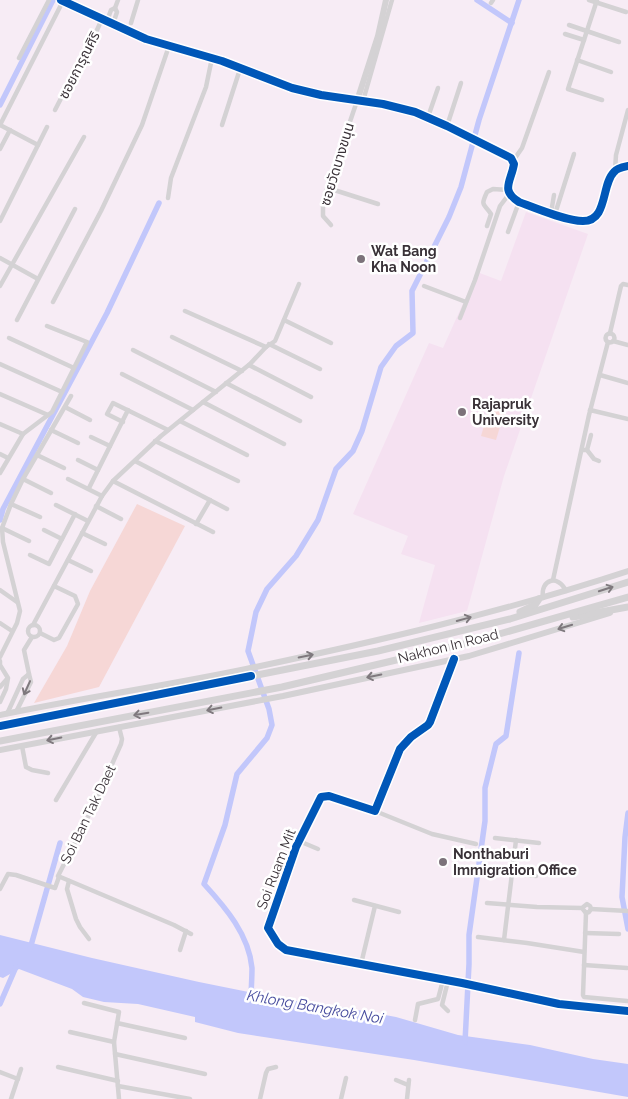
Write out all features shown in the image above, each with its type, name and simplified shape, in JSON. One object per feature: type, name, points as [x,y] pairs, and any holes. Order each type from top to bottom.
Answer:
[{"type":"main road","points":[[62,0],[146,39],[212,58],[292,88],[312,94],[389,105],[428,117],[508,156],[514,161],[508,192],[519,202],[580,221],[594,218],[599,211],[609,179],[615,170],[628,166]]},
{"type":"main road","points":[[360,101],[386,0]]},
{"type":"main road","name":"Nakhon In Road","points":[[3,714],[259,666],[422,630],[566,591],[628,571]]},
{"type":"main road","name":"Nakhon In Road","points":[[0,726],[378,651],[510,619],[628,582]]},
{"type":"main road","name":"Nakhon In Road","points":[[0,741],[270,690],[449,648],[628,597]]},
{"type":"main road","points":[[510,619],[513,615],[535,605],[541,598]]},
{"type":"main road","points":[[553,619],[628,608]]},
{"type":"main road","name":"Nakhon In Road","points":[[0,750],[272,698],[454,659],[628,608]]},
{"type":"street","points":[[19,58],[49,0]]},
{"type":"street","points":[[38,145],[0,125],[62,0]]},
{"type":"street","name":"ซอยการุณศิริ","points":[[56,110],[70,81],[84,61],[118,0]]},
{"type":"street","points":[[130,23],[138,0]]},
{"type":"street","name":"ซอยวัดบางขนุน","points":[[331,224],[325,220],[322,212],[323,201],[360,101],[392,0]]},
{"type":"street","points":[[589,0],[626,12]]},
{"type":"street","points":[[596,1],[568,89],[602,100]]},
{"type":"street","points":[[569,25],[619,42]]},
{"type":"street","points":[[565,34],[584,40]]},
{"type":"street","points":[[53,302],[101,211],[142,124],[169,46]]},
{"type":"street","points":[[168,198],[171,178],[206,87],[212,58]]},
{"type":"street","points":[[577,60],[611,72]]},
{"type":"street","points":[[222,125],[240,69]]},
{"type":"street","points":[[514,161],[522,148],[549,72]]},
{"type":"street","points":[[447,126],[461,83]]},
{"type":"street","points":[[428,117],[438,88]]},
{"type":"street","points":[[615,170],[616,155],[628,110]]},
{"type":"street","points":[[0,222],[47,127]]},
{"type":"street","points":[[0,149],[10,130]]},
{"type":"street","points":[[0,286],[84,137]]},
{"type":"street","points":[[553,213],[574,154]]},
{"type":"street","points":[[328,188],[378,204]]},
{"type":"street","points":[[460,318],[500,206],[508,192],[493,189],[487,192],[483,204],[484,208],[491,214],[487,226]]},
{"type":"street","points":[[553,213],[554,194]]},
{"type":"street","points":[[508,232],[519,202]]},
{"type":"street","points":[[17,320],[75,209]]},
{"type":"street","points":[[0,258],[38,279]]},
{"type":"street","points":[[32,637],[29,635],[28,630],[33,625],[96,506],[113,481],[168,430],[242,371],[275,341],[298,284]]},
{"type":"street","points":[[628,284],[621,286],[610,333],[605,337],[606,340],[611,342],[628,345]]},
{"type":"street","points":[[424,286],[466,302]]},
{"type":"street","points":[[186,311],[320,370]]},
{"type":"street","points":[[284,320],[331,343]]},
{"type":"street","points":[[0,473],[24,434],[52,412],[87,342],[47,326]]},
{"type":"street","points":[[172,337],[242,371]]},
{"type":"street","points":[[8,338],[74,368]]},
{"type":"street","points":[[541,598],[546,584],[553,580],[584,450],[590,410],[611,342]]},
{"type":"street","points":[[134,350],[216,392]]},
{"type":"street","points":[[0,364],[62,392]]},
{"type":"street","points":[[249,365],[311,397]]},
{"type":"street","points":[[122,374],[193,410]]},
{"type":"street","points":[[600,375],[628,383]]},
{"type":"street","points":[[226,383],[300,421]]},
{"type":"street","points":[[0,394],[48,415]]},
{"type":"street","points":[[0,657],[17,623],[20,611],[3,542],[2,528],[23,479],[71,396]]},
{"type":"street","points":[[123,422],[107,414],[113,402],[168,430]]},
{"type":"street","points":[[203,402],[284,444]]},
{"type":"street","points":[[65,407],[90,420]]},
{"type":"street","points":[[89,488],[128,410]]},
{"type":"street","points":[[590,410],[628,419]]},
{"type":"street","points":[[180,421],[247,455]]},
{"type":"street","points":[[0,424],[24,434]]},
{"type":"street","points":[[51,430],[78,444]]},
{"type":"street","points":[[584,450],[591,435]]},
{"type":"street","points":[[91,437],[110,446]]},
{"type":"street","points":[[156,441],[238,481]]},
{"type":"street","points":[[584,450],[599,461]]},
{"type":"street","points":[[0,454],[8,458]]},
{"type":"street","points":[[37,455],[64,468]]},
{"type":"street","points":[[78,460],[98,470]]},
{"type":"street","points":[[134,461],[227,509]]},
{"type":"street","points":[[68,478],[102,496]]},
{"type":"street","points":[[23,479],[51,493]]},
{"type":"street","points":[[113,481],[213,532]]},
{"type":"street","points":[[196,524],[210,500]]},
{"type":"street","points":[[11,504],[40,516]]},
{"type":"street","points":[[56,505],[88,521]]},
{"type":"street","points":[[96,506],[121,518]]},
{"type":"street","points":[[30,555],[49,564],[75,514]]},
{"type":"street","points":[[2,528],[29,541]]},
{"type":"street","points":[[44,530],[62,538]]},
{"type":"street","points":[[82,533],[104,544]]},
{"type":"street","points":[[0,535],[3,542]]},
{"type":"street","points":[[68,560],[91,571]]},
{"type":"street","points":[[553,580],[561,583],[566,591]]},
{"type":"street","points":[[33,625],[38,627],[40,633],[54,640],[59,638],[78,604],[75,596],[54,586]]},
{"type":"street","points":[[0,590],[17,602]]},
{"type":"street","points":[[0,623],[12,631]]},
{"type":"street","points":[[16,712],[31,682],[24,650],[32,637],[38,636],[40,633]]},
{"type":"street","points":[[454,659],[430,722],[410,737],[400,749],[375,811],[432,834],[476,844]]},
{"type":"street","points":[[0,661],[0,665],[8,678],[6,689],[0,702]]},
{"type":"street","points":[[3,714],[23,679],[29,674]]},
{"type":"street","points":[[0,688],[8,678]]},
{"type":"street","name":"Soi Ban Tak Daet","points":[[119,727],[122,739],[121,744],[93,807],[58,874],[59,877],[174,924],[189,932],[180,950]]},
{"type":"street","points":[[56,800],[97,731]]},
{"type":"street","points":[[22,746],[26,767],[48,773]]},
{"type":"street","name":"Soi Ruam Mit","points":[[375,811],[329,796],[324,796],[320,800],[299,841],[271,916],[268,928],[278,944],[286,950],[462,982],[559,1004],[628,1011]]},
{"type":"street","points":[[495,838],[539,843]]},
{"type":"street","points":[[504,940],[516,840]]},
{"type":"street","points":[[299,841],[318,849]]},
{"type":"street","points":[[490,870],[536,876]]},
{"type":"street","points":[[0,889],[9,874],[55,888],[59,877]]},
{"type":"street","points":[[69,881],[67,889],[76,919],[89,939]]},
{"type":"street","points":[[354,900],[400,912]]},
{"type":"street","points":[[486,903],[508,906],[582,908],[587,904],[591,909]]},
{"type":"street","points":[[360,964],[375,906]]},
{"type":"street","points":[[582,908],[586,913],[584,996],[627,1001]]},
{"type":"street","points":[[586,913],[591,909],[628,911]]},
{"type":"street","points":[[585,932],[619,934]]},
{"type":"street","points":[[478,937],[584,952]]},
{"type":"street","points":[[584,965],[627,968]]},
{"type":"street","points":[[446,980],[442,1005],[448,1011]]},
{"type":"street","points":[[415,1020],[418,1004],[438,999],[446,980]]},
{"type":"street","points":[[84,1003],[118,1012],[114,1042],[119,1099]]},
{"type":"street","points":[[117,1023],[185,1038]]},
{"type":"street","points":[[70,1032],[114,1042]]},
{"type":"street","points":[[115,1054],[205,1074]]},
{"type":"street","points":[[260,1099],[266,1073],[268,1069],[276,1066]]},
{"type":"street","points":[[58,1067],[118,1084],[190,1099]]},
{"type":"street","points":[[11,1099],[21,1069]]},
{"type":"street","points":[[0,1072],[18,1079]]},
{"type":"street","points":[[341,1099],[346,1078]]},
{"type":"street","points":[[396,1080],[408,1082],[407,1099]]},
{"type":"shaded area","name":"Rajapruk University","points":[[526,212],[588,234],[504,476],[467,611],[419,623],[435,565],[401,554],[408,536],[353,514],[429,343],[443,348],[477,272],[501,281]]},
{"type":"shaded area","points":[[490,406],[505,410],[496,440],[481,436]]},
{"type":"shaded area","points":[[137,504],[185,526],[99,687],[34,703],[67,646],[90,591]]},
{"type":"water","name":"Khlong Bangkok Noi","points":[[0,935],[199,982],[289,1000],[396,1017],[458,1035],[530,1045],[593,1059],[628,1064],[628,1097],[414,1060],[238,1033],[195,1022],[195,1017],[138,1004],[104,1002],[83,997],[72,989],[19,969],[3,978],[0,977]]},
{"type":"waterway","points":[[0,105],[53,0]]},
{"type":"waterway","points":[[477,0],[512,23]]},
{"type":"waterway","name":"Khlong Bangkok Noi","points":[[251,1000],[252,968],[246,944],[228,912],[204,884],[225,825],[237,774],[267,738],[272,725],[269,709],[248,651],[256,612],[267,589],[296,556],[318,520],[336,469],[353,451],[362,431],[381,367],[396,346],[413,333],[412,291],[449,217],[461,187],[479,120],[519,0]]},
{"type":"waterway","points":[[0,520],[3,509],[107,313],[159,203]]},
{"type":"waterway","points":[[465,1042],[469,935],[485,821],[485,788],[496,744],[506,736],[519,653]]},
{"type":"waterway","points":[[628,813],[622,897],[628,929]]},
{"type":"waterway","points":[[30,949],[60,843]]},
{"type":"waterway","points":[[0,1004],[16,967]]},
{"type":"cycle path","points":[[61,0],[146,39],[222,61],[292,88],[321,95],[383,104],[415,112],[511,158],[514,164],[508,189],[513,198],[559,217],[583,221],[597,215],[610,178],[618,169],[628,166]]},
{"type":"cycle path","points":[[454,659],[430,722],[411,737],[400,749],[375,811],[329,796],[321,797],[296,847],[268,928],[278,944],[286,950],[462,983],[559,1004],[628,1011]]},
{"type":"cycle path","points":[[0,726],[251,676]]},
{"type":"place","name":"Wat Bang Kha Noon","points":[[361,259]]},
{"type":"place","name":"Rajapruk University","points":[[462,412]]},
{"type":"place","name":"Nonthaburi Immigration Office","points":[[443,862]]}]
